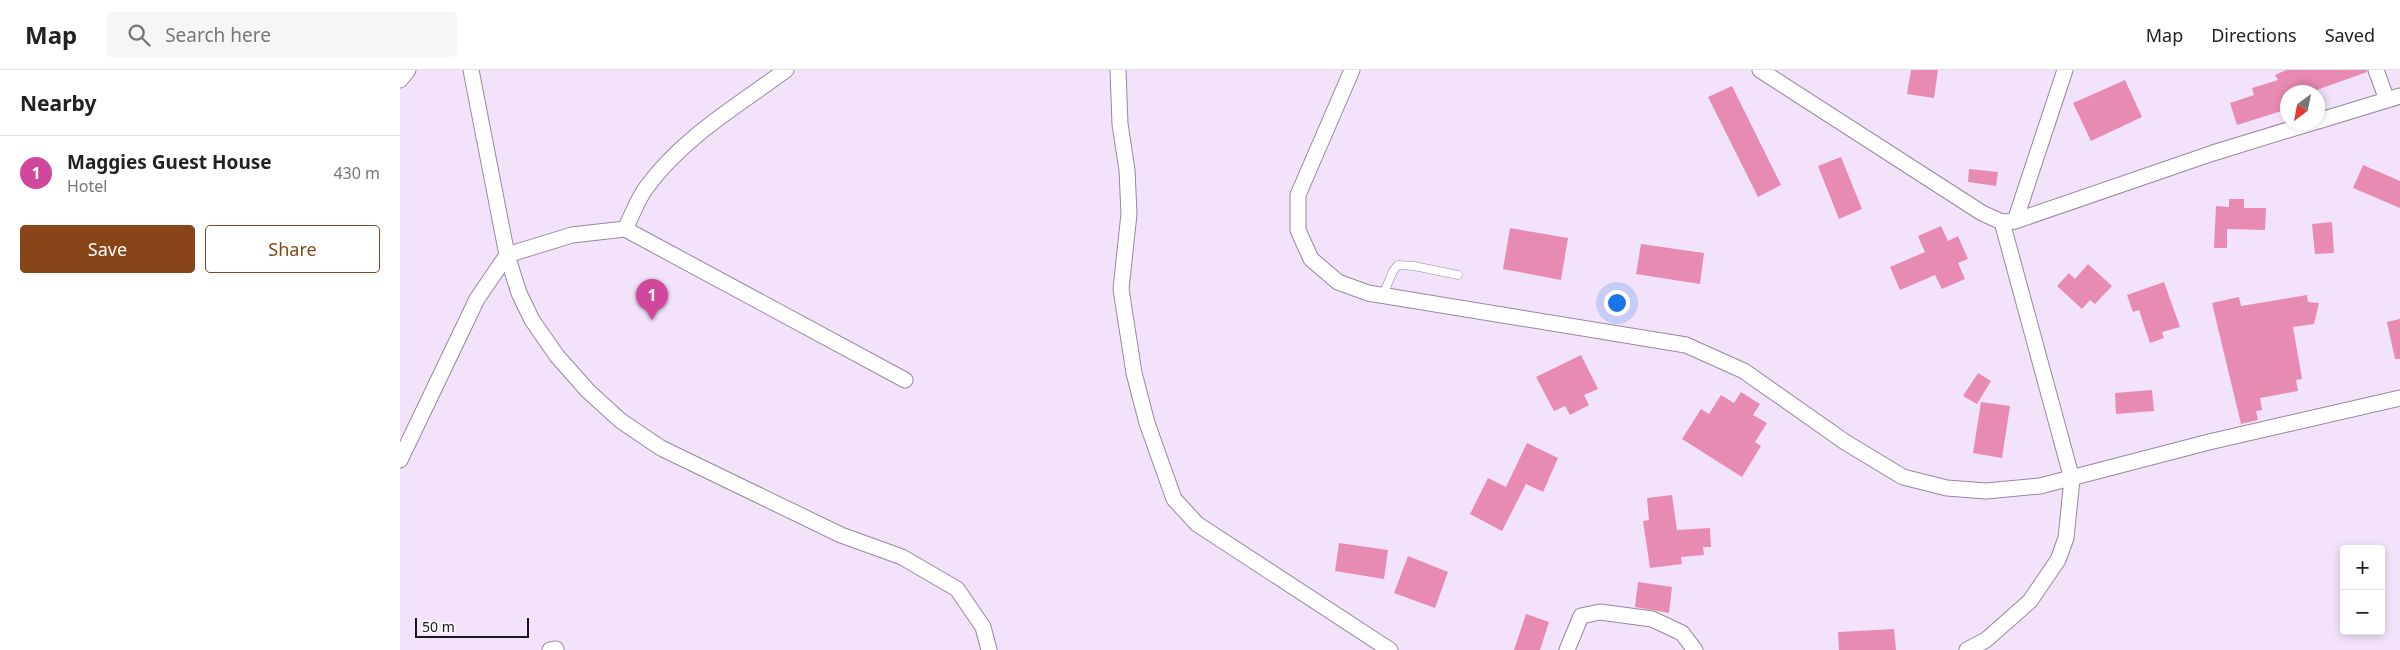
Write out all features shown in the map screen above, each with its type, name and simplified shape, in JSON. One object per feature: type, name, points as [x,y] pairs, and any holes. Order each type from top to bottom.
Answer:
[{"type":"street","points":[[400,80],[408,70]]},
{"type":"street","points":[[470,70],[507,255],[519,293],[532,320],[557,356],[588,391],[622,421],[661,448],[841,535],[902,557],[957,589],[983,627],[989,650]]},
{"type":"street","points":[[625,229],[645,189],[674,155],[726,113],[786,70]]},
{"type":"street","points":[[1118,70],[1120,124],[1127,170],[1129,214],[1121,289],[1134,373],[1147,423],[1174,499],[1197,524],[1388,649]]},
{"type":"street","points":[[1352,70],[1298,195],[1298,230],[1311,258],[1338,282],[1383,295],[1686,345],[1744,371],[1845,442],[1903,477],[1947,488],[1986,491],[2040,486],[2072,480],[2209,442],[2400,398]]},
{"type":"street","points":[[1760,70],[1982,213],[2009,221],[2212,153],[2288,130]]},
{"type":"street","points":[[1967,650],[1986,640],[2030,601],[2058,560],[2066,538],[2072,480],[2009,221],[2065,70]]},
{"type":"street","points":[[2325,119],[2393,98],[2376,70]]},
{"type":"street","points":[[400,460],[477,298],[507,255],[572,236],[625,229],[905,380]]},
{"type":"street","points":[[1567,650],[1581,616],[1600,612],[1652,619],[1682,633],[1695,650]]},
{"type":"lane","points":[[1383,295],[1393,271],[1398,265],[1414,266],[1458,275]]},
{"type":"building","points":[[1911,70],[1938,70],[1934,98],[1907,94]]},
{"type":"building","points":[[2286,70],[2367,70],[2367,72],[2325,87],[2325,85],[2280,85],[2280,112],[2237,125],[2230,103],[2254,95],[2252,88],[2278,80],[2275,75]]},
{"type":"building","points":[[2125,80],[2142,117],[2091,141],[2073,103]]},
{"type":"building","points":[[1732,86],[1781,185],[1758,197],[1708,97]]},
{"type":"building","points":[[1841,157],[1862,209],[1839,219],[1818,166]]},
{"type":"building","points":[[2363,165],[2400,181],[2400,208],[2353,188]]},
{"type":"building","points":[[1969,169],[1998,172],[1996,186],[1968,182]]},
{"type":"building","points":[[2229,199],[2244,199],[2244,208],[2266,208],[2265,230],[2227,229],[2227,248],[2214,248],[2216,206],[2229,207]]},
{"type":"building","points":[[2332,222],[2334,253],[2315,254],[2312,224]]},
{"type":"building","points":[[1941,226],[1948,241],[1958,236],[1968,259],[1958,263],[1965,279],[1942,289],[1935,275],[1900,290],[1890,267],[1925,252],[1918,236]]},
{"type":"building","points":[[1510,228],[1568,238],[1561,280],[1503,269]]},
{"type":"building","points":[[1641,244],[1704,253],[1700,284],[1636,274]]},
{"type":"building","points":[[2088,264],[2112,286],[2095,304],[2090,300],[2082,309],[2057,286],[2069,273],[2075,279]]},
{"type":"building","points":[[2164,282],[2180,327],[2162,332],[2164,338],[2150,343],[2139,310],[2133,312],[2127,295]]},
{"type":"building","points":[[2307,295],[2308,302],[2319,303],[2314,324],[2293,327],[2302,379],[2296,380],[2298,391],[2260,398],[2262,410],[2256,411],[2258,420],[2241,424],[2212,303],[2239,297],[2241,306]]},
{"type":"building","points":[[2400,319],[2400,359],[2395,359],[2387,322]]},
{"type":"building","points":[[1581,355],[1598,389],[1584,395],[1589,405],[1570,415],[1565,406],[1554,411],[1536,377]]},
{"type":"building","points":[[1978,373],[1991,381],[1977,404],[1963,396]]},
{"type":"building","points":[[2152,390],[2154,411],[2116,414],[2115,393]]},
{"type":"building","points":[[1741,392],[1760,404],[1753,415],[1767,423],[1755,442],[1761,446],[1742,477],[1682,439],[1701,409],[1709,414],[1721,395],[1734,403]]},
{"type":"building","points":[[1981,402],[2010,406],[2002,458],[1973,453]]},
{"type":"building","points":[[1527,443],[1558,458],[1543,492],[1526,484],[1502,531],[1470,514],[1488,478],[1506,487]]},
{"type":"building","points":[[1672,495],[1677,530],[1710,528],[1711,547],[1703,547],[1704,555],[1681,557],[1682,564],[1650,568],[1643,521],[1649,520],[1647,498]]},
{"type":"building","points":[[1339,543],[1388,550],[1384,579],[1335,571]]},
{"type":"building","points":[[1408,556],[1448,572],[1435,608],[1394,593]]},
{"type":"building","points":[[1638,582],[1672,587],[1669,613],[1635,607]]},
{"type":"building","points":[[1526,614],[1549,622],[1540,650],[1514,650]]},
{"type":"building","points":[[1894,629],[1896,650],[1839,650],[1838,632]]},
{"type":"place","name":"Maggies Guest House","points":[[652,320]]}]
